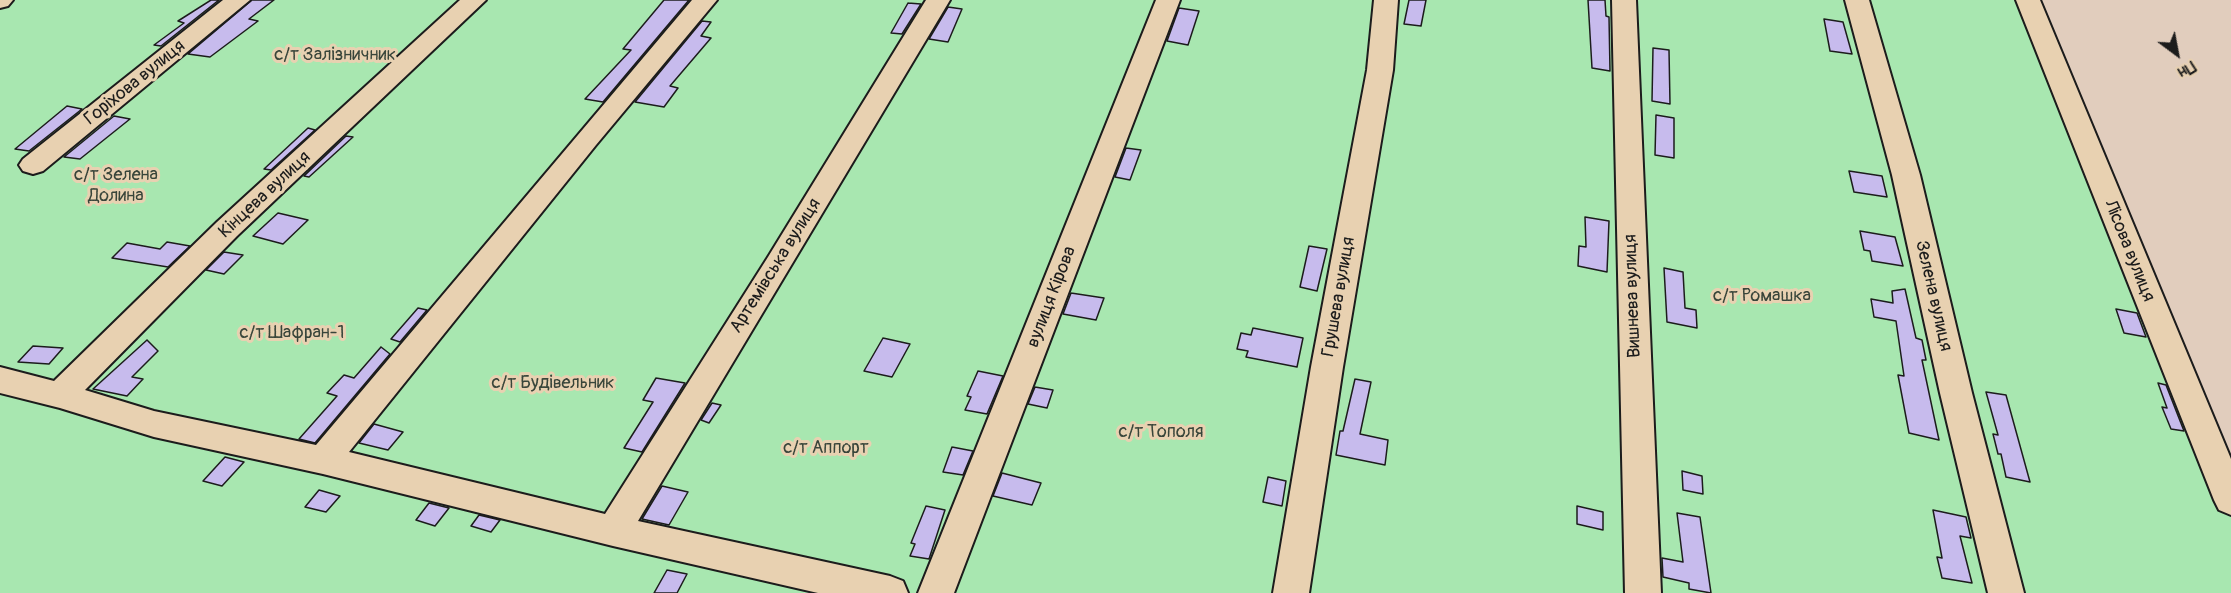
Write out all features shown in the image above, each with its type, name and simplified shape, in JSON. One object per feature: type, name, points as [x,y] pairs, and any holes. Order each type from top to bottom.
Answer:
[{"type":"street","name":"Горіхова вулиця","points":[[33,165],[238,0]]},
{"type":"street","name":"Кінцева вулиця","points":[[60,395],[227,229],[474,0]]},
{"type":"street","points":[[323,460],[587,139],[705,0]]},
{"type":"street","name":"Артемівська вулиця","points":[[613,531],[938,0]]},
{"type":"street","name":"вулиця Кірова","points":[[936,593],[1168,0]]},
{"type":"street","name":"Грушева вулиця","points":[[1291,593],[1327,367],[1380,70],[1386,0]]},
{"type":"street","name":"Вишнева вулиця","points":[[1624,0],[1643,593]]},
{"type":"street","name":"Зелена вулиця","points":[[1857,0],[1906,175],[1956,393],[2006,593]]},
{"type":"street","name":"Лісова вулиця","points":[[2028,0],[2231,500]]},
{"type":"street","points":[[0,380],[60,395],[154,424],[323,460],[613,531],[890,593]]},
{"type":"green space","points":[[0,0],[2034,0],[2231,496],[2231,593],[0,593]]},
{"type":"building","points":[[211,0],[219,0],[161,46],[154,45],[184,23],[178,21]]},
{"type":"building","points":[[252,0],[274,0],[249,19],[258,21],[210,57],[188,54]]},
{"type":"building","points":[[664,0],[689,0],[603,102],[585,99],[631,50],[623,49]]},
{"type":"building","points":[[1409,0],[1426,0],[1421,26],[1404,24]]},
{"type":"building","points":[[1588,0],[1605,0],[1606,16],[1609,17],[1610,71],[1592,68]]},
{"type":"building","points":[[908,3],[921,4],[902,34],[891,33]]},
{"type":"building","points":[[948,7],[962,9],[948,42],[929,39]]},
{"type":"building","points":[[1179,8],[1199,11],[1188,45],[1167,41]]},
{"type":"building","points":[[1824,19],[1843,22],[1852,54],[1830,51]]},
{"type":"building","points":[[702,21],[711,22],[701,36],[711,38],[670,86],[678,88],[664,107],[635,102]]},
{"type":"building","points":[[1653,48],[1669,50],[1670,104],[1652,101]]},
{"type":"building","points":[[67,106],[82,109],[29,151],[15,149]]},
{"type":"building","points":[[1656,115],[1674,118],[1674,158],[1655,155]]},
{"type":"building","points":[[114,116],[130,119],[80,159],[64,157]]},
{"type":"building","points":[[308,128],[315,130],[271,170],[264,169]]},
{"type":"building","points":[[346,136],[353,137],[309,177],[304,176]]},
{"type":"building","points":[[1126,148],[1141,150],[1130,180],[1115,177]]},
{"type":"building","points":[[1849,171],[1882,176],[1887,197],[1854,192]]},
{"type":"building","points":[[278,213],[308,220],[283,244],[253,236]]},
{"type":"building","points":[[1585,217],[1609,221],[1607,272],[1578,266],[1579,246],[1586,247]]},
{"type":"building","points":[[1860,231],[1895,237],[1903,266],[1872,261],[1870,251],[1864,250]]},
{"type":"building","points":[[167,242],[190,246],[168,267],[112,258],[127,243],[160,249]]},
{"type":"building","points":[[1309,246],[1327,249],[1317,291],[1300,287]]},
{"type":"building","points":[[224,252],[243,255],[224,274],[206,270]]},
{"type":"building","points":[[1664,268],[1683,272],[1685,308],[1696,310],[1697,328],[1667,322]]},
{"type":"building","points":[[1905,289],[1916,338],[1922,340],[1926,360],[1922,360],[1939,440],[1909,433],[1898,375],[1904,376],[1896,321],[1874,317],[1871,299],[1893,303],[1892,291]]},
{"type":"building","points":[[1071,293],[1104,298],[1096,320],[1063,314]]},
{"type":"building","points":[[418,308],[427,310],[400,342],[391,339]]},
{"type":"building","points":[[2116,309],[2137,313],[2146,337],[2124,333]]},
{"type":"building","points":[[1253,328],[1303,338],[1297,367],[1246,357],[1248,351],[1237,349],[1241,333],[1251,335]]},
{"type":"building","points":[[883,338],[910,344],[892,377],[864,371]]},
{"type":"building","points":[[147,340],[158,351],[132,377],[143,379],[127,396],[93,389]]},
{"type":"building","points":[[33,346],[63,348],[49,364],[18,362]]},
{"type":"building","points":[[381,347],[390,354],[315,443],[299,439],[337,396],[327,393],[344,375],[354,378]]},
{"type":"building","points":[[978,371],[1003,376],[987,414],[965,410],[971,397],[967,396]]},
{"type":"building","points":[[656,378],[685,383],[642,452],[624,448],[653,402],[643,400]]},
{"type":"building","points":[[1355,379],[1371,382],[1360,434],[1388,440],[1385,465],[1336,455],[1340,431],[1343,431]]},
{"type":"building","points":[[2158,383],[2166,385],[2184,431],[2171,429],[2162,407],[2167,408]]},
{"type":"building","points":[[1035,387],[1053,390],[1047,408],[1028,404]]},
{"type":"building","points":[[1986,392],[2006,395],[2030,482],[2006,477],[2001,454],[1998,454],[1993,434],[1998,435]]},
{"type":"building","points":[[712,403],[721,405],[709,423],[701,420]]},
{"type":"building","points":[[374,424],[403,432],[388,450],[359,443]]},
{"type":"building","points":[[952,447],[973,451],[963,475],[943,472]]},
{"type":"building","points":[[225,457],[244,462],[222,486],[203,481]]},
{"type":"building","points":[[1682,471],[1702,476],[1703,494],[1683,490]]},
{"type":"building","points":[[1002,473],[1041,483],[1032,505],[993,496]]},
{"type":"building","points":[[1268,477],[1286,481],[1282,506],[1263,502]]},
{"type":"building","points":[[662,486],[688,492],[669,525],[642,519]]},
{"type":"building","points":[[319,490],[340,496],[326,512],[305,507]]},
{"type":"building","points":[[429,503],[449,508],[435,526],[416,520]]},
{"type":"building","points":[[926,506],[945,510],[929,559],[910,556],[915,544],[911,543]]},
{"type":"building","points":[[1577,506],[1603,512],[1603,530],[1577,524]]},
{"type":"building","points":[[1933,510],[1966,517],[1971,538],[1960,536],[1972,583],[1942,578],[1937,557],[1942,558]]},
{"type":"building","points":[[1677,513],[1700,517],[1711,593],[1689,589],[1689,583],[1663,577],[1662,558],[1683,562]]},
{"type":"building","points":[[479,515],[500,520],[491,532],[471,526]]},
{"type":"building","points":[[667,570],[687,574],[677,593],[654,593]]},
{"type":"park label","name":"с/т Залізничник","points":[[335,55]]},
{"type":"park label","name":"с/т Зелена Долина","points":[[116,186]]},
{"type":"park label","name":"с/т Ромашка","points":[[1762,296]]},
{"type":"park label","name":"с/т Шафран-1","points":[[292,333]]},
{"type":"park label","name":"с/т Будівельник","points":[[553,383]]},
{"type":"park label","name":"с/т Тополя","points":[[1161,432]]},
{"type":"park label","name":"с/т Аппорт","points":[[826,448]]}]
